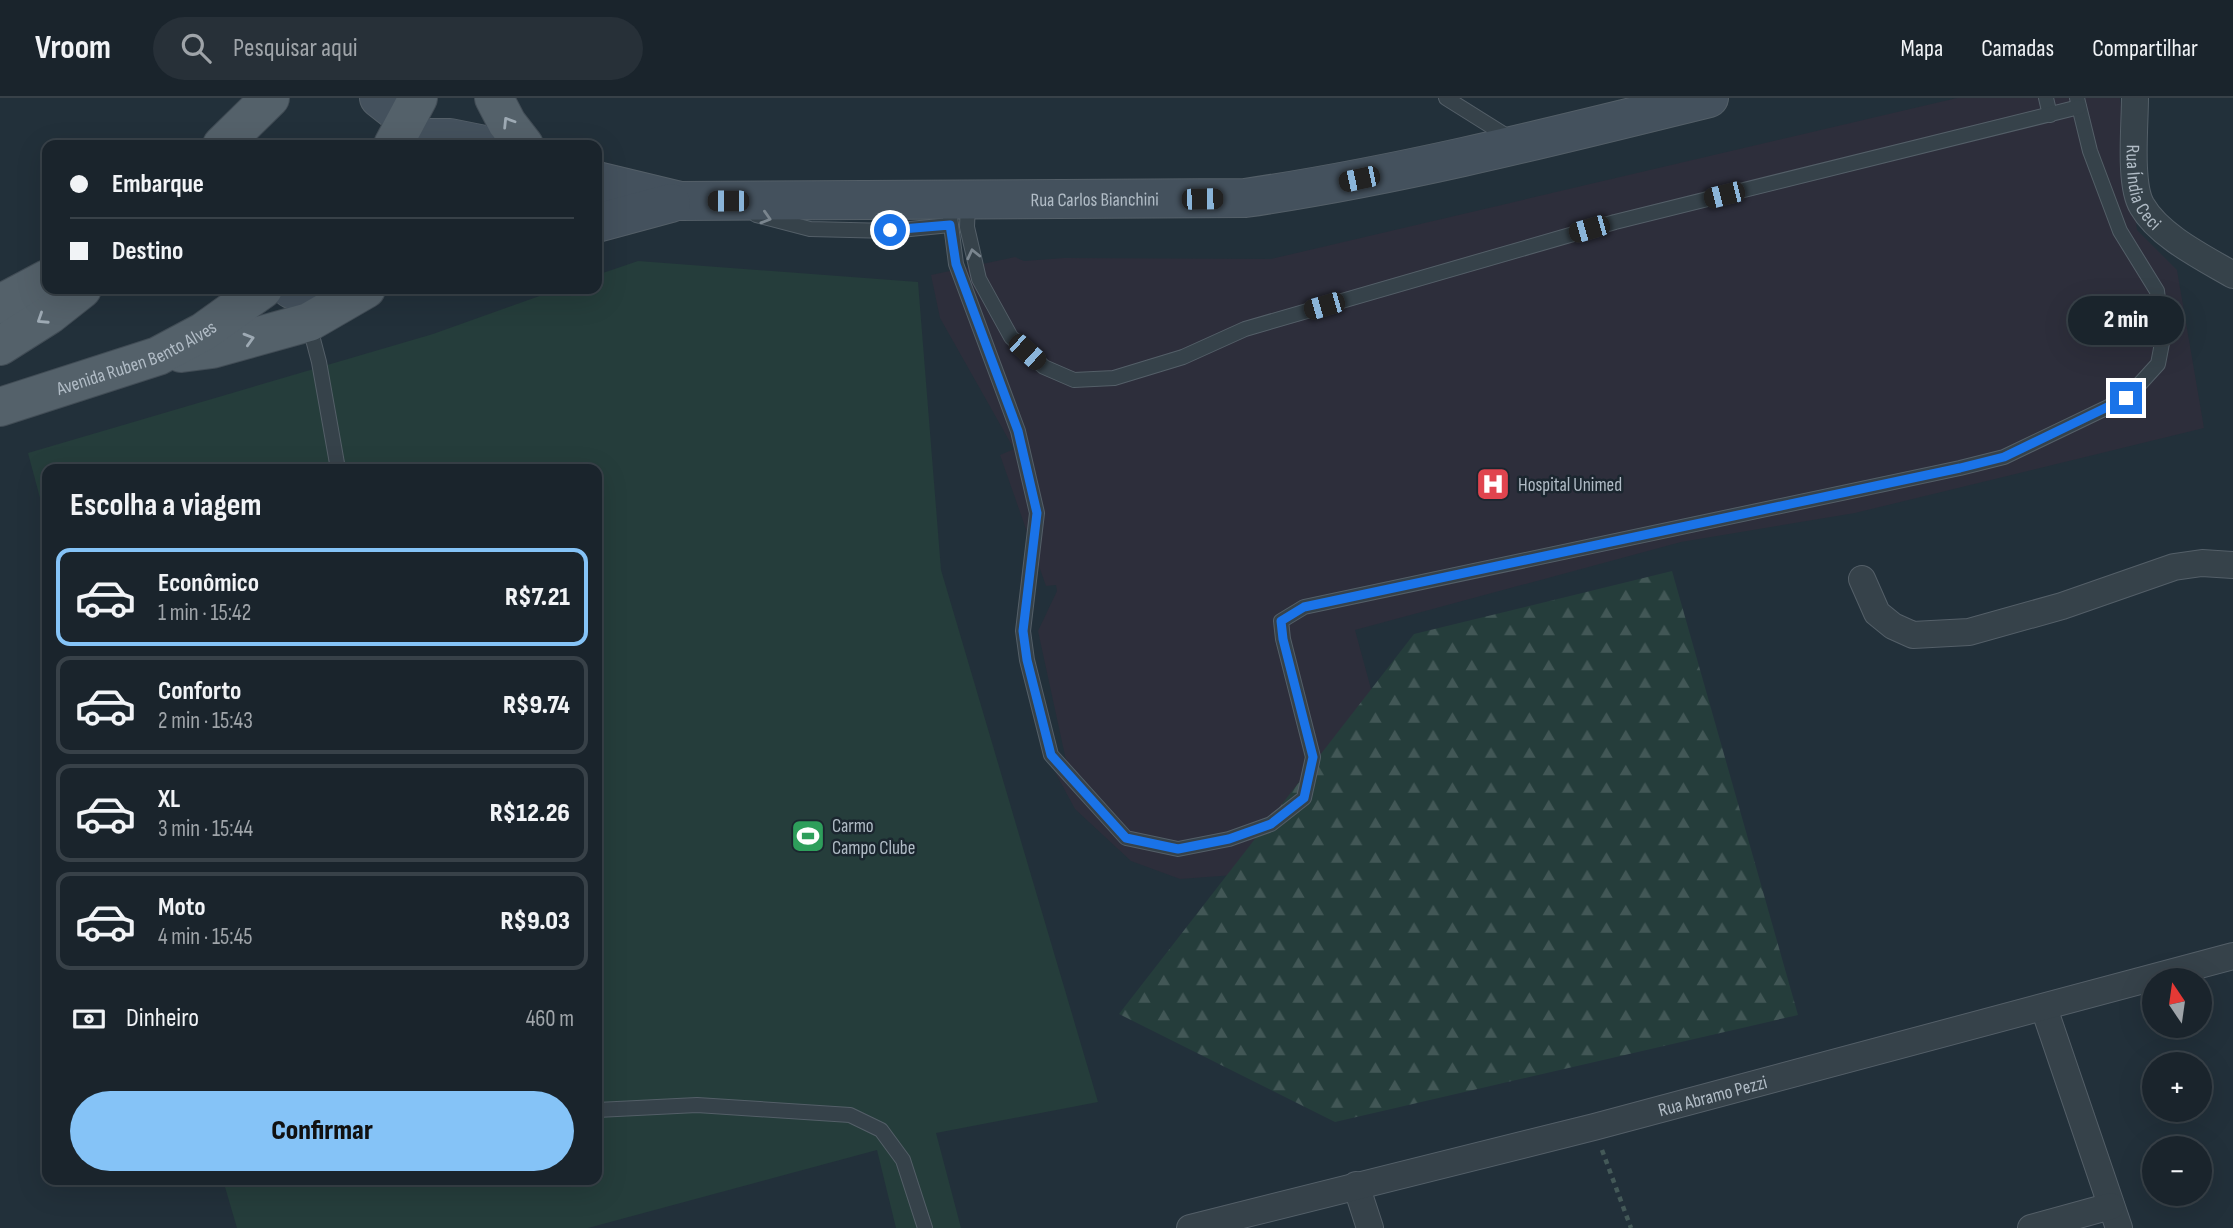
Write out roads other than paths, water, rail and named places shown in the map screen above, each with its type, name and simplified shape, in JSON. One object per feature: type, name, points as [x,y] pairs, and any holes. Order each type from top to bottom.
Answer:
[{"type":"main road","points":[[494,98],[507,123],[520,140]]},
{"type":"main road","points":[[0,304],[42,282]]},
{"type":"main road","points":[[0,346],[49,315],[76,294]]},
{"type":"main road","name":"Avenida Ruben Bento Alves","points":[[0,407],[158,356],[203,332],[256,294]]},
{"type":"main road","points":[[158,356],[212,349],[309,322],[357,294]]},
{"type":"street","points":[[242,128],[277,98]]},
{"type":"street","name":"Rua Carlos Bianchini","points":[[602,182],[690,201],[955,208],[1245,198],[1332,185],[1520,145],[1709,98]]},
{"type":"street","name":"Rua Índia Ceci","points":[[2135,98],[2135,183],[2141,205],[2158,225],[2191,250],[2233,275]]},
{"type":"street","points":[[407,124],[460,140]]},
{"type":"street","name":"Rua Carlos Bianchini","points":[[602,222],[690,201]]},
{"type":"street","points":[[316,294],[341,294]]},
{"type":"street","points":[[1862,579],[1877,612],[1893,626],[1913,635],[1969,632],[2062,606],[2174,568],[2202,563],[2232,564]]},
{"type":"street","name":"Rua Abramo Pezzi","points":[[1190,1228],[1594,1127],[2233,956]]},
{"type":"street","points":[[2031,1228],[2115,1217],[2043,1008]]},
{"type":"street","points":[[1356,1185],[1370,1228]]},
{"type":"lane","points":[[1446,98],[1520,145]]},
{"type":"lane","points":[[2046,98],[2050,115]]},
{"type":"lane","points":[[2078,103],[2090,150],[2120,231],[2157,291],[2163,338],[2158,364],[2126,398],[2004,457],[1304,607],[1281,621],[1283,639],[1313,757],[1304,798],[1271,824],[1229,839],[1178,849],[1126,838],[1051,755],[1027,660],[1023,631],[1037,513],[1018,431],[956,264],[955,208],[967,226],[979,279],[1011,337],[1044,367],[1074,380],[1114,378],[1183,357],[1245,329],[1615,222],[2050,115],[2078,103]]},
{"type":"lane","points":[[975,317],[993,306]]},
{"type":"lane","points":[[309,322],[337,464]]},
{"type":"lane","points":[[602,1110],[697,1105],[850,1115],[881,1130],[903,1160],[925,1228]]},
{"type":"place","name":"Hospital Unimed","points":[[1493,484]]},
{"type":"place","name":"Carmo Campo Clube","points":[[808,836]]}]
